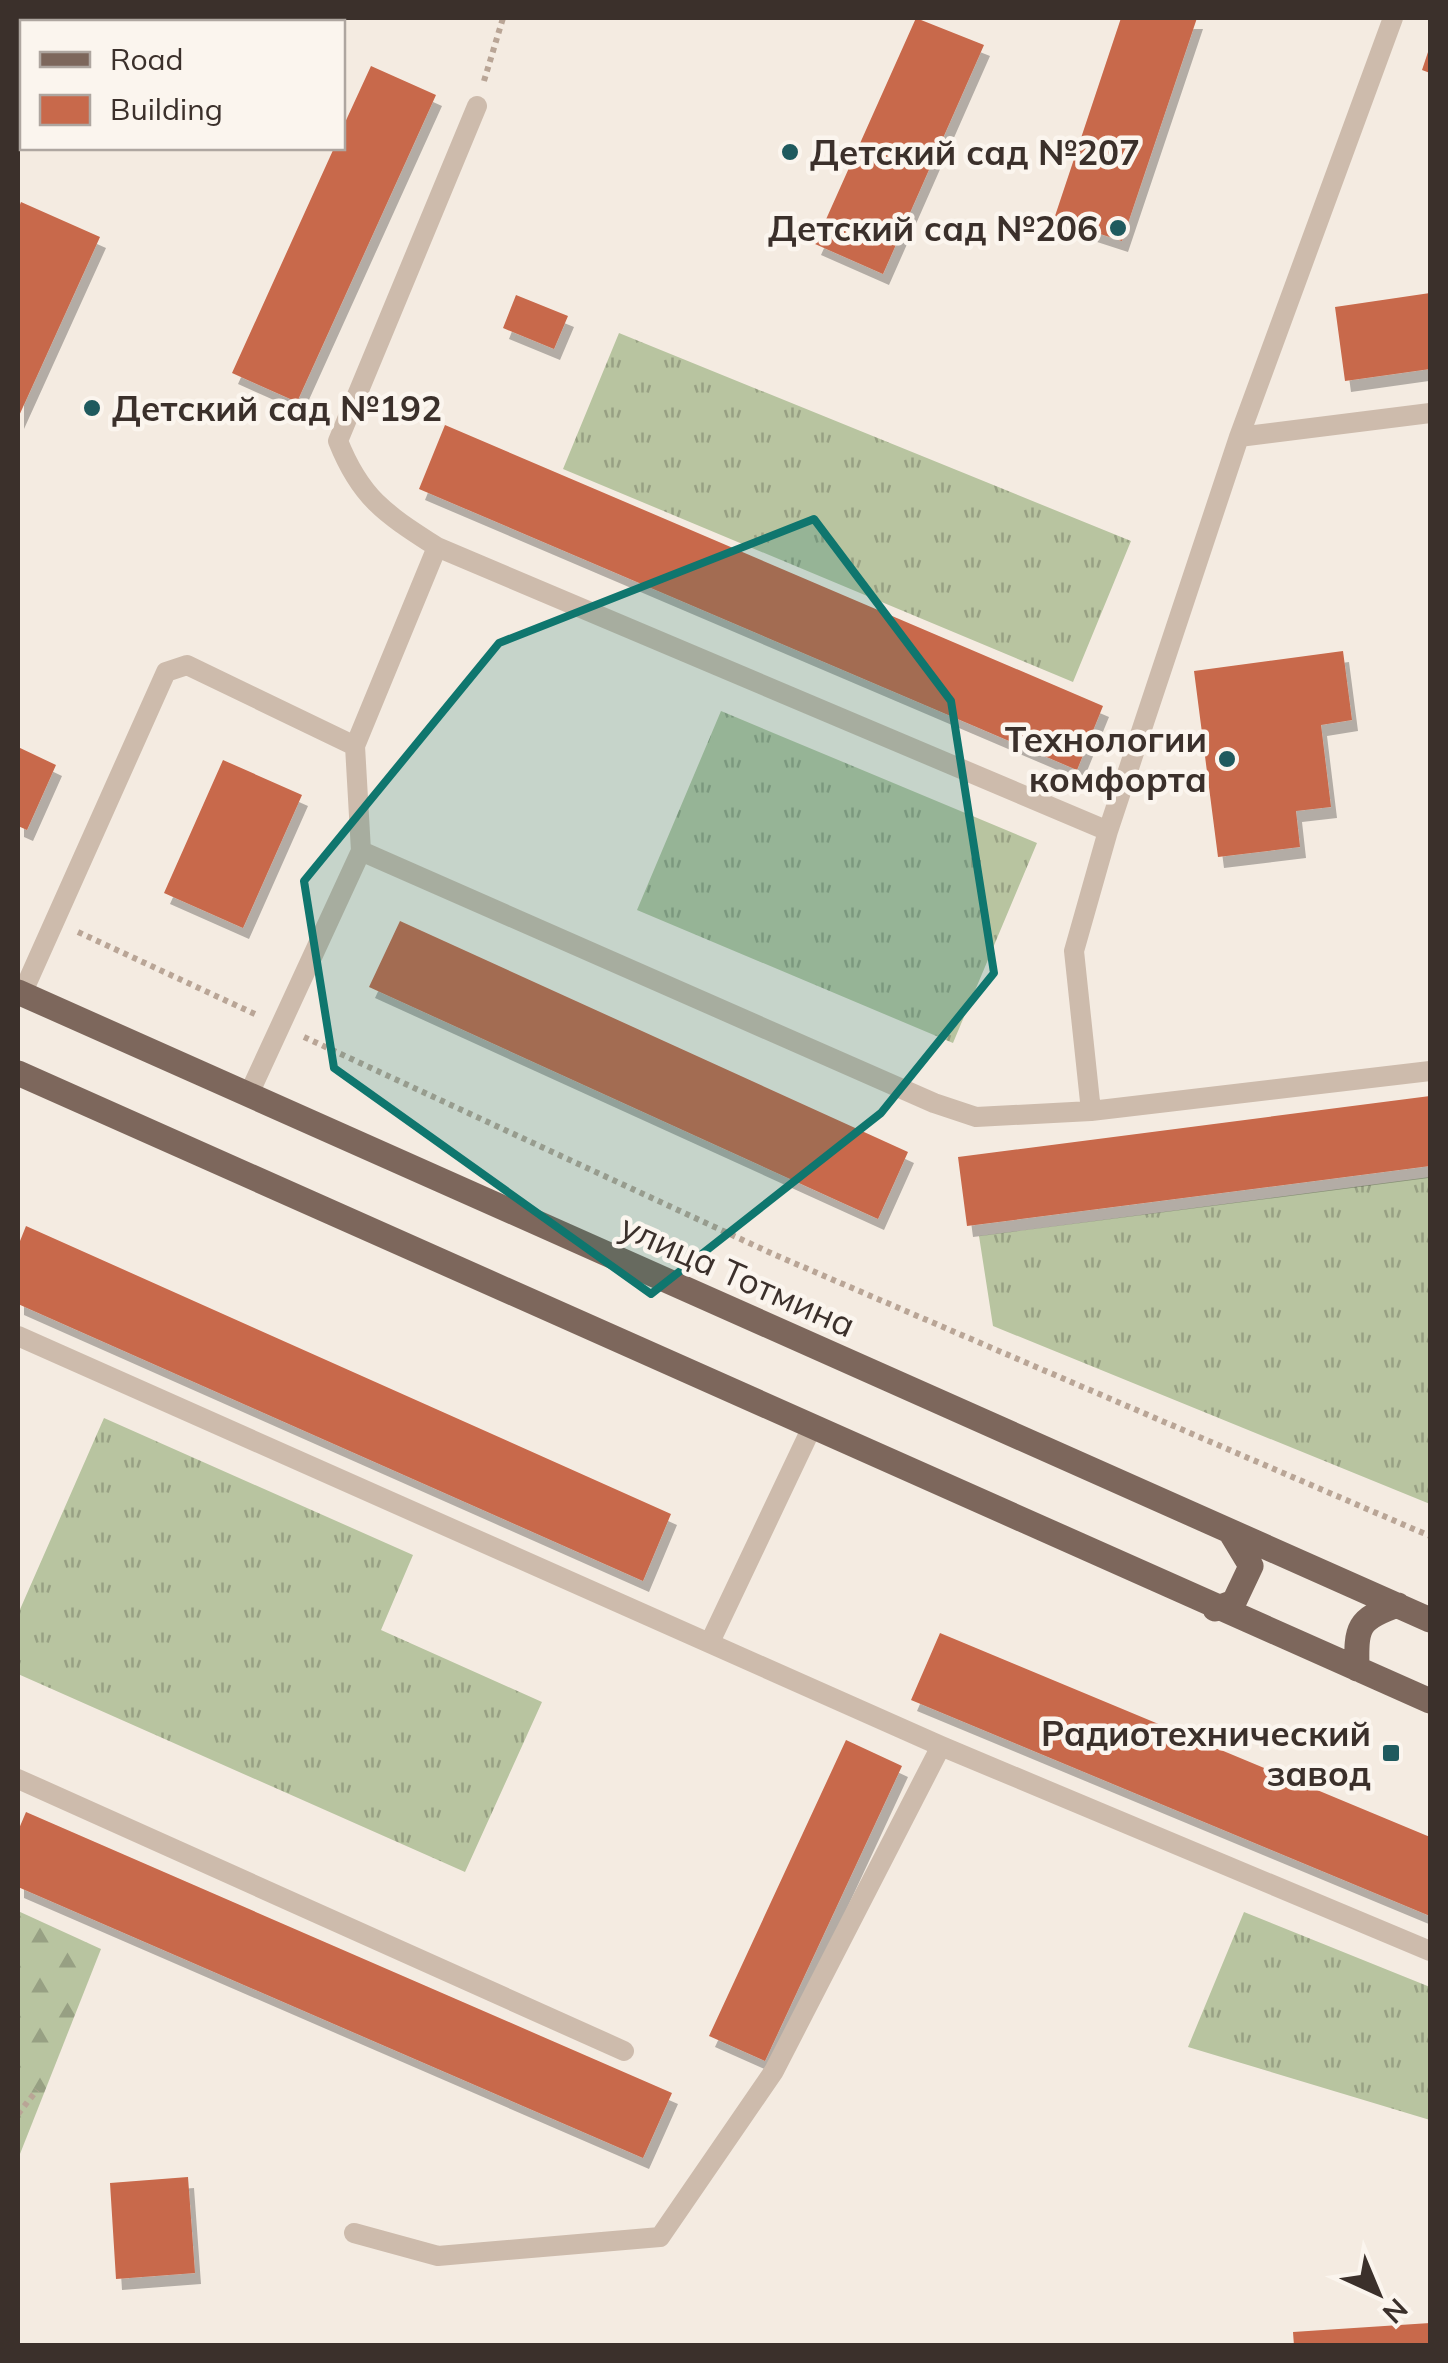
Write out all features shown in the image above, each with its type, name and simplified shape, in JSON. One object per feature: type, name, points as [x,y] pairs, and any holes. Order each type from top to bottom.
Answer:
[{"type":"main road","name":"улица Тотмина","points":[[20,993],[1430,1620]]},
{"type":"main road","points":[[18,1074],[1215,1609],[1430,1701]]},
{"type":"main road","points":[[1215,1609],[1234,1602],[1251,1566],[1232,1533]]},
{"type":"main road","points":[[1357,1669],[1358,1630],[1368,1615],[1398,1605]]},
{"type":"lane","points":[[1092,1111],[1074,951],[1108,832],[1239,437],[1393,18]]},
{"type":"lane","points":[[477,106],[338,441],[351,474],[373,505],[437,547],[1108,832]]},
{"type":"lane","points":[[1239,437],[1430,413]]},
{"type":"lane","points":[[248,1096],[361,850],[355,746],[437,547]]},
{"type":"lane","points":[[20,993],[166,672],[186,666],[355,746]]},
{"type":"lane","points":[[361,850],[934,1103],[976,1117],[1092,1111],[1430,1071]]},
{"type":"lane","points":[[18,1336],[941,1746],[1430,1952]]},
{"type":"lane","points":[[710,1642],[812,1427]]},
{"type":"lane","points":[[354,2233],[438,2256],[660,2238],[774,2071],[941,1746]]},
{"type":"lane","points":[[18,1780],[624,2051]]},
{"type":"path","points":[[477,106],[503,18]]},
{"type":"path","points":[[54,920],[773,1254],[1430,1536]]},
{"type":"path","points":[[18,2114],[36,2090]]},
{"type":"highlighted area","points":[[814,519],[951,701],[994,973],[881,1113],[651,1294],[334,1068],[304,881],[499,643]]},
{"type":"green space","points":[[619,333],[1131,541],[1073,682],[563,469]]},
{"type":"green space","points":[[721,711],[1037,843],[953,1043],[637,910]]},
{"type":"green space","points":[[1430,1177],[1430,1504],[993,1326],[979,1236]]},
{"type":"green space","points":[[104,1418],[413,1555],[381,1630],[542,1702],[465,1872],[18,1674],[18,1614]]},
{"type":"green space","points":[[18,1911],[101,1949],[18,2159]]},
{"type":"green space","points":[[1244,1912],[1430,1987],[1430,2120],[1188,2047]]},
{"type":"building","points":[[71,18],[230,18],[229,20]]},
{"type":"building","points":[[916,18],[984,45],[883,274],[815,244]]},
{"type":"building","points":[[1121,18],[1197,18],[1122,241],[1054,219]]},
{"type":"building","points":[[1430,46],[1430,73],[1422,70]]},
{"type":"building","points":[[371,66],[436,95],[297,402],[232,373],[333,150],[345,150],[345,122]]},
{"type":"building","points":[[21,202],[100,237],[18,418],[18,210]]},
{"type":"building","points":[[1430,293],[1430,369],[1345,381],[1335,307]]},
{"type":"building","points":[[516,295],[568,316],[554,349],[503,328]]},
{"type":"building","points":[[445,425],[1103,706],[1077,770],[419,489]]},
{"type":"building","points":[[1343,651],[1352,720],[1321,725],[1331,807],[1296,811],[1300,847],[1218,857],[1194,671]]},
{"type":"building","points":[[18,747],[56,765],[27,830],[18,826]]},
{"type":"building","points":[[223,760],[302,795],[243,928],[164,893]]},
{"type":"building","points":[[400,921],[908,1152],[878,1219],[369,987]]},
{"type":"building","points":[[1430,1096],[1430,1166],[967,1226],[958,1157]]},
{"type":"building","points":[[26,1226],[671,1514],[643,1581],[18,1304],[18,1246]]},
{"type":"building","points":[[940,1633],[1430,1837],[1430,1916],[911,1700]]},
{"type":"building","points":[[846,1740],[902,1766],[765,2061],[709,2036]]},
{"type":"building","points":[[26,1812],[672,2093],[643,2158],[18,1887],[18,1831]]},
{"type":"building","points":[[188,2177],[195,2273],[116,2279],[110,2183]]},
{"type":"building","points":[[1430,2323],[1430,2346],[1294,2346],[1293,2332]]},
{"type":"place","name":"Детский сад №207","points":[[790,152]]},
{"type":"place","name":"Детский сад №206","points":[[1118,228]]},
{"type":"place","name":"Детский сад №192","points":[[92,408]]},
{"type":"place","name":"Технологии комфорта","points":[[1227,759]]},
{"type":"place","name":"Радиотехнический завод","points":[[1391,1753]]}]
